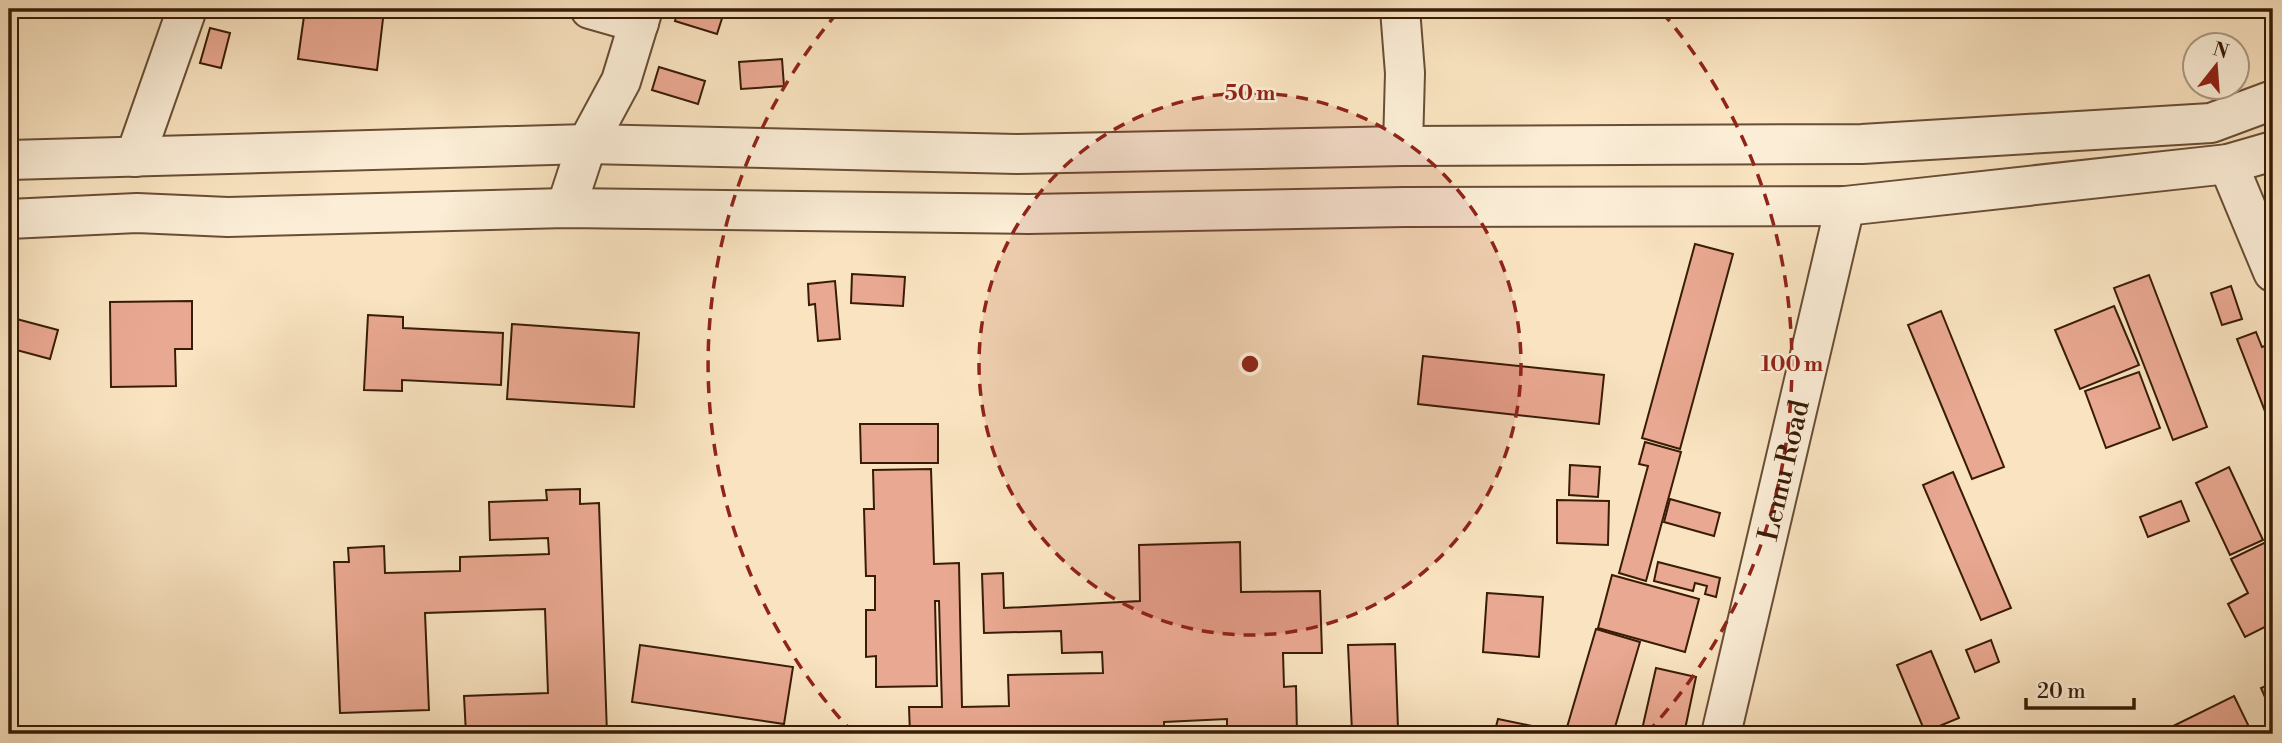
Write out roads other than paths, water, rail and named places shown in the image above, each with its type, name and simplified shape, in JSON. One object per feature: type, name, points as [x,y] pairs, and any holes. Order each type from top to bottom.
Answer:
[{"type":"street","points":[[135,157],[187,9]]},
{"type":"street","points":[[566,208],[587,144],[621,81],[641,16],[590,9]]},
{"type":"street","points":[[1399,9],[1405,73],[1404,146]]},
{"type":"street","points":[[9,160],[587,144],[1017,154],[1404,146],[1863,144],[2211,123],[2273,100]]},
{"type":"street","points":[[9,219],[137,213],[228,217],[566,208],[1028,214],[1404,207],[1845,206],[2228,164],[2273,151]]},
{"type":"street","points":[[2228,164],[2273,272]]},
{"type":"street","name":"Lemu Road","points":[[1721,734],[1845,206]]}]
